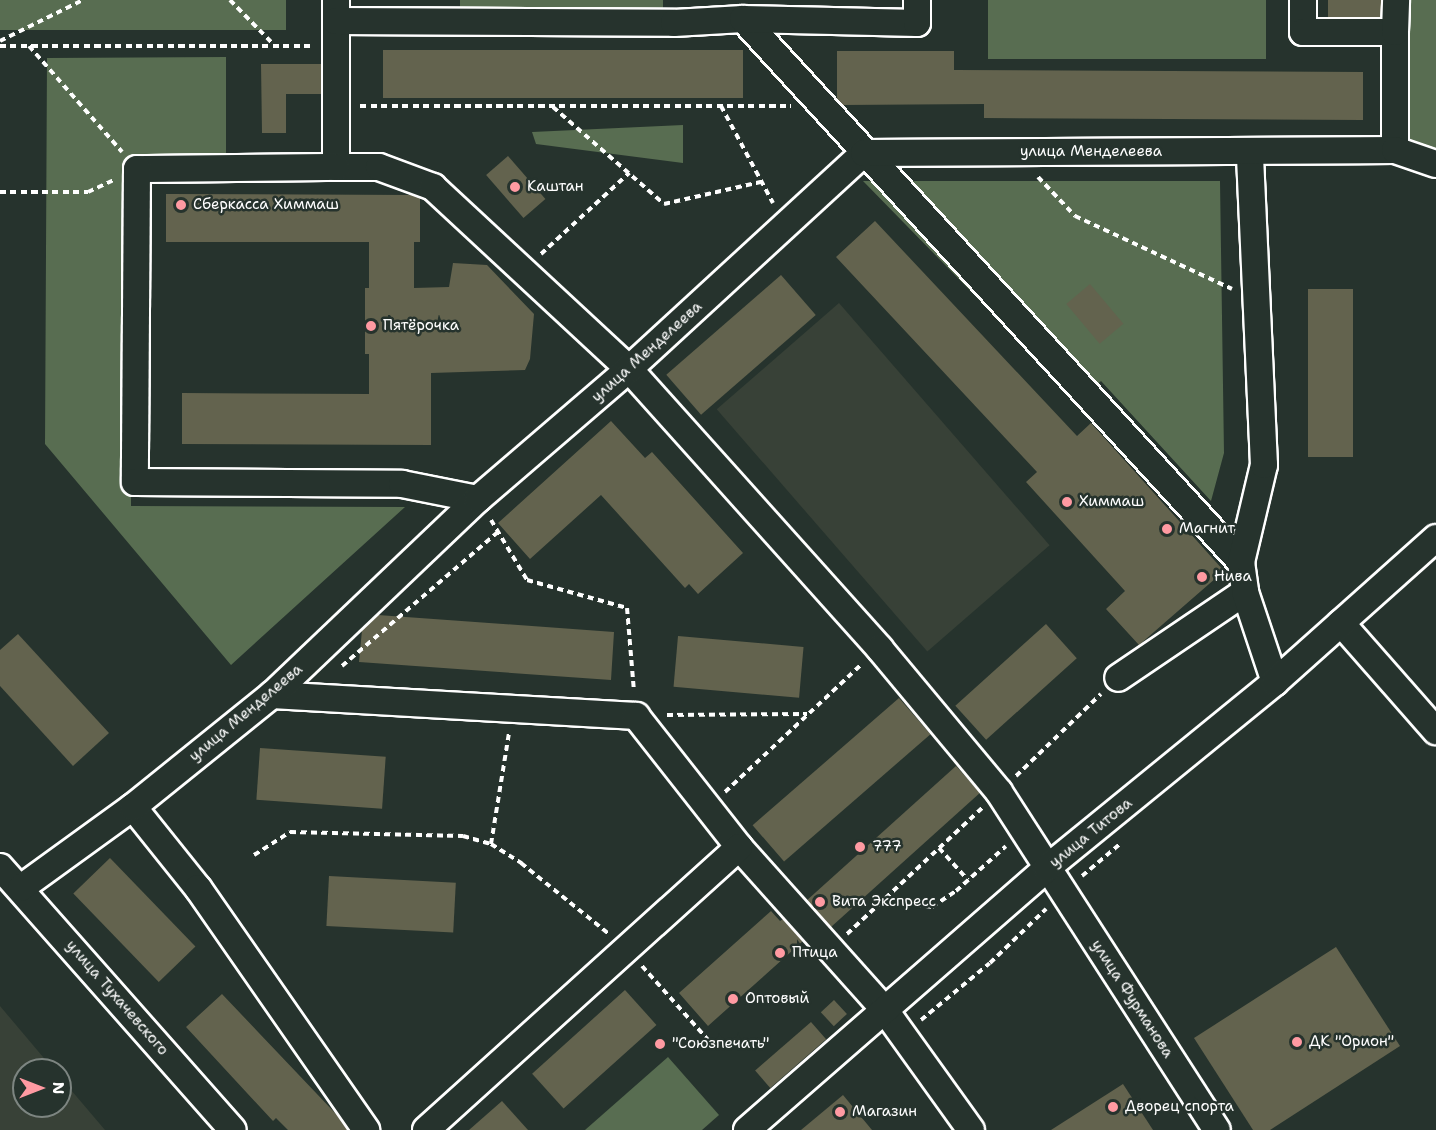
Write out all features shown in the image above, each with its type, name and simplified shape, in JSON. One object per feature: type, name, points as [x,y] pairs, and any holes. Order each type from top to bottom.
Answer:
[{"type":"street","points":[[336,167],[336,22],[674,23],[743,19],[917,23],[917,0]]},
{"type":"street","points":[[1303,0],[1303,32],[1395,32]]},
{"type":"street","points":[[1395,150],[1396,0]]},
{"type":"street","points":[[743,19],[1241,562]]},
{"type":"street","name":"улица Менделеева","points":[[21,888],[133,807],[272,695],[478,499],[629,369],[864,153],[1395,150],[1436,164]]},
{"type":"street","points":[[1250,152],[1264,465],[1241,562],[1245,592],[1275,682]]},
{"type":"street","name":"улица Фурманова","points":[[137,169],[379,167],[433,187],[629,369],[880,648],[999,792],[1217,1130]]},
{"type":"street","points":[[137,169],[135,482],[402,484],[478,499]]},
{"type":"street","name":"улица Титова","points":[[747,1130],[1047,868],[1275,682],[1436,538]]},
{"type":"street","points":[[1118,678],[1245,592]]},
{"type":"street","points":[[1341,623],[1436,731]]},
{"type":"street","points":[[272,695],[636,716],[739,847],[884,1009],[971,1130]]},
{"type":"street","points":[[133,807],[198,888],[366,1130]]},
{"type":"street","points":[[426,1130],[625,947],[739,847]]},
{"type":"street","name":"улица Тухачевского","points":[[0,867],[233,1130]]},
{"type":"path","points":[[0,43],[83,0]]},
{"type":"path","points":[[230,0],[274,46]]},
{"type":"path","points":[[0,43],[29,46],[274,46],[336,22]]},
{"type":"path","points":[[0,192],[88,192],[137,169],[29,46]]},
{"type":"path","points":[[336,106],[822,106]]},
{"type":"path","points":[[552,106],[664,204],[761,182]]},
{"type":"path","points":[[721,106],[785,225]]},
{"type":"path","points":[[1014,152],[1075,216],[1257,301]]},
{"type":"path","points":[[523,271],[629,173]]},
{"type":"path","points":[[478,499],[527,580],[627,608],[636,716],[807,714]]},
{"type":"path","points":[[341,667],[498,532]]},
{"type":"path","points":[[708,809],[880,648]]},
{"type":"path","points":[[491,844],[512,709]]},
{"type":"path","points":[[883,900],[932,907],[968,880],[1023,831]]},
{"type":"path","points":[[254,855],[290,832],[463,836],[491,844],[520,863],[625,947],[718,1051]]},
{"type":"path","points":[[903,1035],[990,963],[1063,893],[1125,839]]},
{"type":"path","points":[[939,848],[968,880]]},
{"type":"shaded area","points":[[839,303],[1050,545],[927,652],[717,409]]},
{"type":"shaded area","points":[[0,1006],[44,1058],[12,1058],[12,1118],[72,1118],[72,1091],[105,1130],[0,1130]]},
{"type":"green space","points":[[0,0],[286,0],[286,30],[0,30]]},
{"type":"green space","points":[[460,0],[663,0],[663,11],[460,11]]},
{"type":"green space","points":[[988,0],[1266,0],[1266,59],[988,59]]},
{"type":"green space","points":[[1388,0],[1436,0],[1436,149],[1388,149]]},
{"type":"green space","points":[[226,57],[226,157],[133,158],[131,506],[405,507],[231,665],[45,444],[47,58]]},
{"type":"green space","points":[[683,125],[683,163],[536,144],[532,132]]},
{"type":"green space","points":[[863,181],[1220,181],[1224,453],[1211,501],[1101,381],[1079,402]]},
{"type":"green space","points":[[668,1057],[719,1115],[702,1130],[585,1130]]},
{"type":"building","points":[[1328,0],[1381,0],[1381,17],[1328,17]]},
{"type":"building","points":[[383,50],[743,50],[743,98],[383,98]]},
{"type":"building","points":[[837,51],[954,51],[954,70],[1363,72],[1363,120],[984,118],[984,104],[842,105],[837,99]]},
{"type":"building","points":[[261,64],[321,64],[321,94],[286,94],[286,133],[262,133]]},
{"type":"building","name":"Каштан","points":[[508,156],[545,199],[524,218],[486,175]]},
{"type":"building","points":[[166,194],[412,195],[420,198],[420,242],[414,242],[414,288],[449,287],[453,263],[487,265],[534,314],[530,359],[525,370],[431,373],[431,445],[182,444],[182,393],[369,394],[369,354],[365,354],[365,288],[369,288],[369,242],[166,242]]},
{"type":"building","points":[[875,221],[1077,436],[1091,423],[1224,571],[1139,645],[1106,609],[1125,591],[1026,482],[1037,472],[836,257]]},
{"type":"building","points":[[781,275],[816,315],[701,415],[666,375]]},
{"type":"building","points":[[1090,284],[1123,324],[1100,344],[1066,304]]},
{"type":"building","points":[[1308,289],[1353,289],[1353,457],[1308,457]]},
{"type":"building","points":[[611,421],[645,458],[652,452],[743,553],[698,594],[689,584],[685,588],[601,495],[530,559],[498,523]]},
{"type":"building","points":[[378,615],[614,632],[611,680],[359,662],[362,630]]},
{"type":"building","points":[[1046,624],[1077,658],[986,740],[955,706]]},
{"type":"building","points":[[18,634],[109,733],[73,766],[0,686],[0,650]]},
{"type":"building","points":[[678,636],[804,647],[799,698],[674,687]]},
{"type":"building","points":[[899,698],[930,734],[784,862],[753,825]]},
{"type":"building","points":[[260,748],[386,757],[382,809],[256,800]]},
{"type":"building","points":[[956,766],[980,793],[831,927],[807,900]]},
{"type":"building","points":[[110,858],[195,946],[159,982],[73,893]]},
{"type":"building","points":[[329,876],[456,883],[453,933],[326,926]]},
{"type":"building","points":[[771,911],[780,921],[783,919],[803,941],[708,1026],[679,993]]},
{"type":"building","name":"ДК \"Орион\"","points":[[1336,947],[1400,1046],[1270,1130],[1253,1130],[1194,1038]]},
{"type":"building","points":[[625,990],[656,1025],[564,1109],[532,1074]]},
{"type":"building","points":[[222,994],[336,1114],[348,1130],[288,1130],[276,1118],[273,1121],[186,1027]]},
{"type":"building","points":[[834,1000],[847,1014],[834,1026],[821,1012]]},
{"type":"building","points":[[811,1022],[826,1039],[770,1088],[755,1071]]},
{"type":"building","name":"Дворец спорта","points":[[1123,1084],[1153,1130],[1051,1130]]},
{"type":"building","name":"Магазин","points":[[843,1095],[872,1130],[801,1130]]},
{"type":"building","points":[[502,1101],[528,1130],[469,1130]]},
{"type":"place","name":"Каштан","points":[[515,187]]},
{"type":"place","name":"Сберкасса Химмаш","points":[[181,205]]},
{"type":"place","name":"Пятёрочка","points":[[371,326]]},
{"type":"place","name":"Химмаш","points":[[1067,502]]},
{"type":"place","name":"Магнит","points":[[1167,529]]},
{"type":"place","name":"Нива","points":[[1202,577]]},
{"type":"place","name":"777","points":[[860,847]]},
{"type":"place","name":"Вита Экспресс","points":[[820,902]]},
{"type":"place","name":"Птица","points":[[780,953]]},
{"type":"place","name":"Оптовый","points":[[733,999]]},
{"type":"place","name":"ДК \"Орион\"","points":[[1297,1042]]},
{"type":"place","name":"\"Союзпечать\"","points":[[660,1044]]},
{"type":"place","name":"Дворец спорта","points":[[1113,1107]]},
{"type":"place","name":"Магазин","points":[[840,1112]]}]
